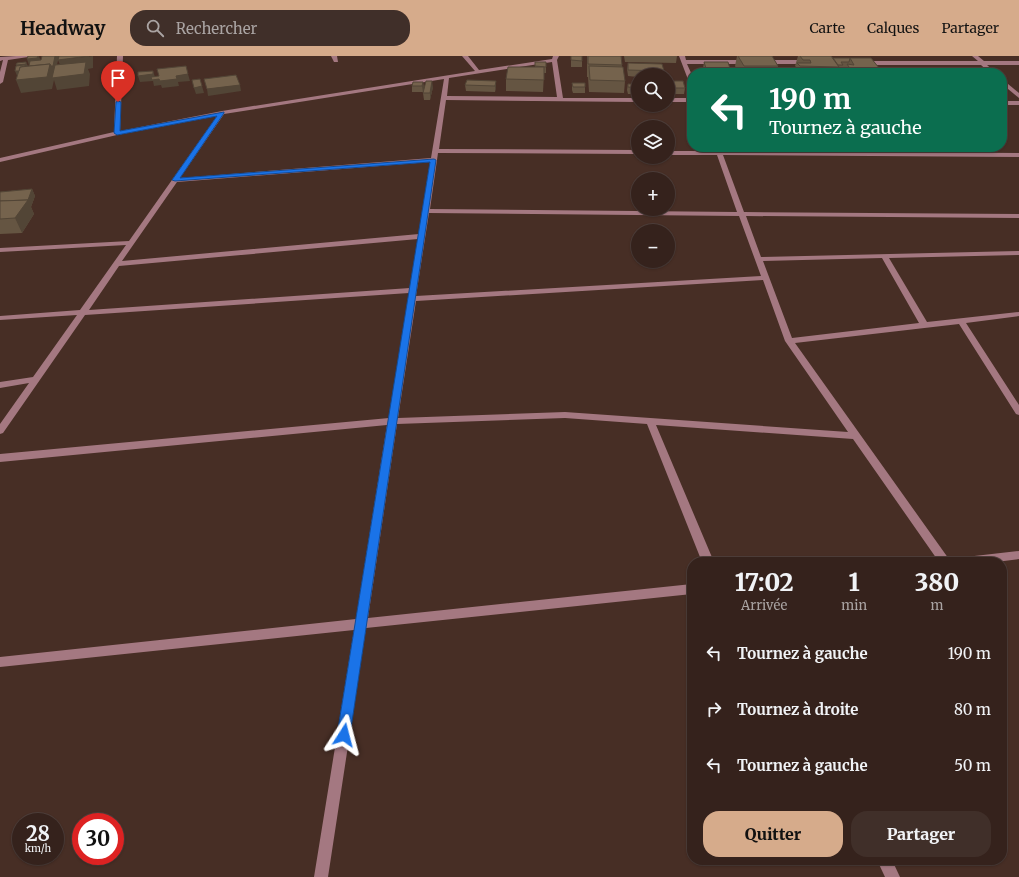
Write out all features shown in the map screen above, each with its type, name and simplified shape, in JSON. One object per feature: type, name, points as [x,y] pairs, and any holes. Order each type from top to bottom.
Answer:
[{"type":"street","points":[[0,59],[32,56]]},
{"type":"street","points":[[117,133],[120,56]]},
{"type":"street","points":[[465,56],[478,72]]},
{"type":"street","points":[[682,56],[687,68]]},
{"type":"street","points":[[975,56],[988,68]]},
{"type":"street","points":[[0,160],[117,133],[222,113],[478,72],[555,58],[560,99]]},
{"type":"street","points":[[0,82],[6,59]]},
{"type":"street","points":[[685,62],[818,62]]},
{"type":"street","points":[[857,63],[1019,63]]},
{"type":"street","points":[[321,877],[447,77]]},
{"type":"street","points":[[1007,85],[1019,96]]},
{"type":"street","points":[[443,98],[631,100]]},
{"type":"street","points":[[675,100],[687,100]]},
{"type":"street","points":[[1007,103],[1019,103]]},
{"type":"street","points":[[0,430],[222,113]]},
{"type":"street","points":[[175,180],[434,156],[631,152]]},
{"type":"street","points":[[675,153],[687,152]]},
{"type":"street","points":[[719,152],[789,341],[941,557]]},
{"type":"street","points":[[818,152],[1019,156]]},
{"type":"street","points":[[426,211],[1019,216]]},
{"type":"street","points":[[117,264],[422,236]]},
{"type":"street","points":[[0,250],[131,243]]},
{"type":"street","points":[[758,259],[1019,253]]},
{"type":"street","points":[[884,256],[924,325]]},
{"type":"street","points":[[0,318],[413,294],[766,278]]},
{"type":"street","points":[[789,341],[1019,314]]},
{"type":"street","points":[[961,321],[1019,412]]},
{"type":"street","points":[[0,385],[36,379]]},
{"type":"street","points":[[0,458],[393,421],[565,415],[856,436]]},
{"type":"street","points":[[650,421],[706,557]]},
{"type":"street","points":[[1001,557],[1019,555]]},
{"type":"street","points":[[0,662],[687,590]]},
{"type":"street","points":[[887,865],[893,877]]},
{"type":"building","points":[[28,56],[38,56],[37,58],[27,59]]},
{"type":"building","points":[[42,56],[55,56],[53,66],[50,64],[29,66],[30,61],[41,60]]},
{"type":"building","points":[[59,56],[89,56],[58,60]]},
{"type":"building","points":[[571,56],[582,56],[582,61],[571,60]]},
{"type":"building","points":[[588,56],[621,56],[622,65],[588,64]]},
{"type":"building","points":[[738,56],[772,56],[778,66],[744,66]]},
{"type":"building","points":[[800,56],[831,56],[839,67],[800,66],[797,63],[811,63],[810,60],[803,60]]},
{"type":"building","points":[[833,58],[850,58],[849,62],[841,62],[843,65],[838,65]]},
{"type":"building","points":[[850,58],[871,58],[879,68],[850,68],[847,64],[854,65]]},
{"type":"building","points":[[26,62],[26,64],[16,65],[17,63]]},
{"type":"building","points":[[86,62],[84,74],[52,78],[55,65]]},
{"type":"building","points":[[535,62],[546,62],[546,67],[535,66]]},
{"type":"building","points":[[704,62],[728,62],[730,68],[706,68]]},
{"type":"building","points":[[628,63],[662,64],[663,68],[631,68],[631,70],[628,70]]},
{"type":"building","points":[[50,64],[47,77],[16,80],[20,67]]},
{"type":"building","points":[[25,65],[20,67],[19,71],[15,71],[16,66]]},
{"type":"building","points":[[186,66],[188,74],[176,76],[177,79],[160,81],[159,79],[152,80],[151,77],[159,76],[157,69]]},
{"type":"building","points":[[589,66],[623,67],[625,81],[590,80]]},
{"type":"building","points":[[508,67],[544,67],[544,80],[506,79]]},
{"type":"building","points":[[153,71],[153,74],[138,76],[138,72]]},
{"type":"building","points":[[236,75],[240,85],[207,89],[204,79]]},
{"type":"building","points":[[200,79],[202,86],[194,88],[192,80]]},
{"type":"building","points":[[467,80],[496,81],[495,86],[465,85]]},
{"type":"building","points":[[426,81],[432,81],[430,93],[423,93]]},
{"type":"building","points":[[675,81],[683,81],[685,88],[675,88]]},
{"type":"building","points":[[413,82],[423,82],[422,86],[412,86]]},
{"type":"building","points":[[572,83],[585,83],[585,87],[573,87]]},
{"type":"building","points":[[32,189],[28,200],[0,201],[0,192]]},
{"type":"building","points":[[28,200],[15,218],[0,219],[0,201]]},
{"type":"route","points":[[118,102],[117,133],[222,113],[175,180],[434,160],[344,735]]}]
